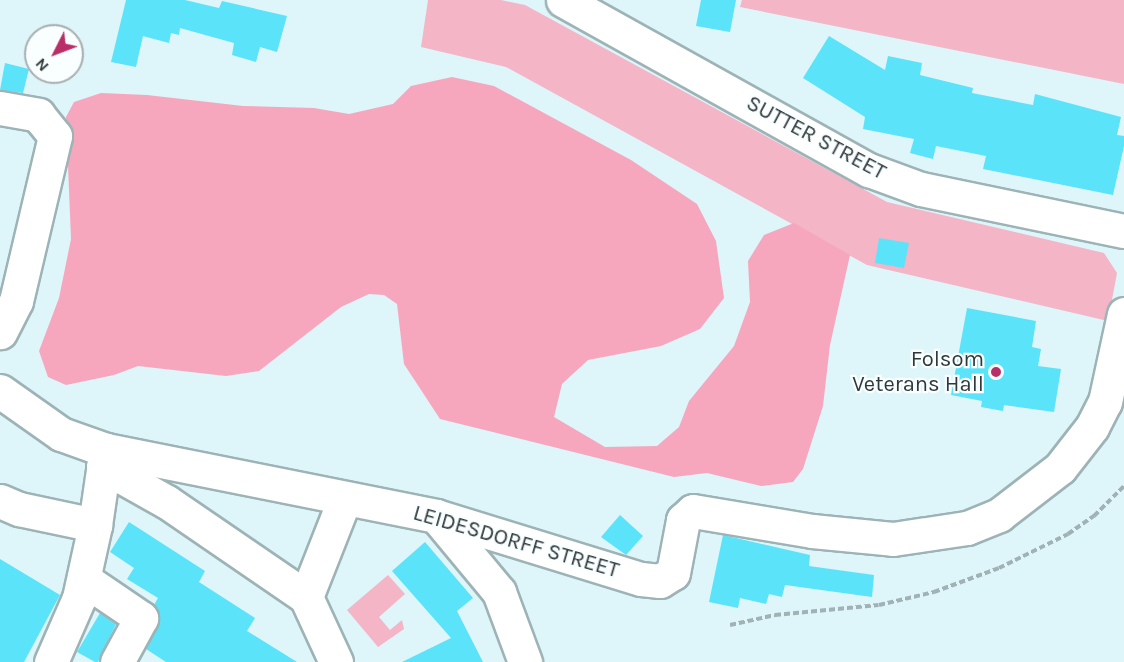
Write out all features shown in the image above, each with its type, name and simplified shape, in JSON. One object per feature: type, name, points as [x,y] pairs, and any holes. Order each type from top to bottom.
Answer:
[{"type":"street","name":"SUTTER STREET","points":[[581,4],[869,170],[921,189],[1124,231]]},
{"type":"street","points":[[0,108],[38,115],[49,124],[54,143],[16,301],[0,332]]},
{"type":"street","name":"LEIDESDORFF STREET","points":[[0,391],[61,435],[105,458],[345,498],[436,516],[653,581],[668,578],[673,573],[683,520],[693,511],[812,531],[893,539],[967,528],[999,515],[1060,468],[1092,427],[1105,402],[1124,314]]},
{"type":"street","points":[[51,662],[85,580],[105,458],[306,597],[336,662]]},
{"type":"street","points":[[306,597],[345,498]]},
{"type":"street","points":[[0,501],[19,509],[95,525]]},
{"type":"street","points":[[436,516],[499,592],[525,662]]},
{"type":"street","points":[[85,580],[141,618],[117,662]]},
{"type":"path","points":[[730,625],[776,615],[879,605],[934,592],[999,568],[1068,534],[1094,516],[1124,486]]},
{"type":"shaded area","points":[[428,0],[501,0],[525,5],[887,202],[1104,253],[1117,273],[1108,321],[867,265],[506,67],[421,47]]},
{"type":"shaded area","points":[[742,0],[1124,0],[1124,84],[740,7]]},
{"type":"shaded area","points":[[452,77],[494,86],[631,160],[697,204],[716,241],[724,298],[700,329],[661,346],[588,360],[562,384],[554,417],[605,447],[657,446],[679,427],[689,401],[734,346],[750,302],[748,261],[764,235],[794,223],[850,255],[830,345],[823,406],[803,469],[793,482],[761,486],[707,473],[674,477],[440,419],[404,364],[397,304],[384,295],[369,294],[341,307],[259,371],[226,376],[138,366],[114,375],[66,385],[48,377],[39,351],[59,298],[71,239],[66,117],[74,102],[101,93],[147,95],[243,106],[314,108],[349,114],[393,104],[411,86]]},
{"type":"shaded area","points":[[388,575],[405,594],[379,617],[390,630],[402,620],[404,629],[378,647],[347,610]]},
{"type":"building","points":[[126,0],[185,0],[219,8],[222,1],[287,16],[277,52],[260,47],[256,62],[232,55],[234,43],[180,28],[179,35],[171,33],[169,43],[143,36],[136,67],[111,62]]},
{"type":"building","points":[[701,0],[736,0],[730,32],[696,26]]},
{"type":"building","points":[[829,36],[885,70],[888,56],[922,63],[920,75],[973,88],[972,93],[1033,105],[1035,94],[1121,117],[1117,135],[1124,136],[1124,146],[1113,195],[983,169],[986,156],[936,146],[933,159],[910,153],[914,139],[863,129],[865,117],[803,78]]},
{"type":"building","points":[[5,63],[24,68],[25,84],[23,93],[0,90]]},
{"type":"building","points":[[879,238],[909,243],[904,268],[875,263]]},
{"type":"building","name":"Folsom Veterans Hall","points":[[967,308],[1036,321],[1032,347],[1041,349],[1038,366],[1061,369],[1054,412],[1004,405],[1003,411],[981,407],[982,401],[951,395]]},
{"type":"building","points":[[620,515],[643,536],[626,555],[601,537]]},
{"type":"building","points":[[129,522],[205,571],[199,582],[255,618],[247,631],[297,662],[166,662],[146,649],[160,619],[154,605],[158,598],[127,579],[134,568],[110,552]]},
{"type":"building","points":[[723,535],[810,555],[809,566],[874,575],[872,597],[785,585],[782,597],[769,594],[766,604],[740,598],[738,608],[709,602]]},
{"type":"building","points":[[425,542],[473,598],[457,611],[483,662],[402,662],[451,638],[392,571]]},
{"type":"building","points":[[0,559],[60,595],[24,662],[0,662]]},
{"type":"building","points":[[100,613],[116,624],[98,662],[95,662],[77,652]]},
{"type":"place","name":"Folsom Veterans Hall","points":[[996,372]]}]
